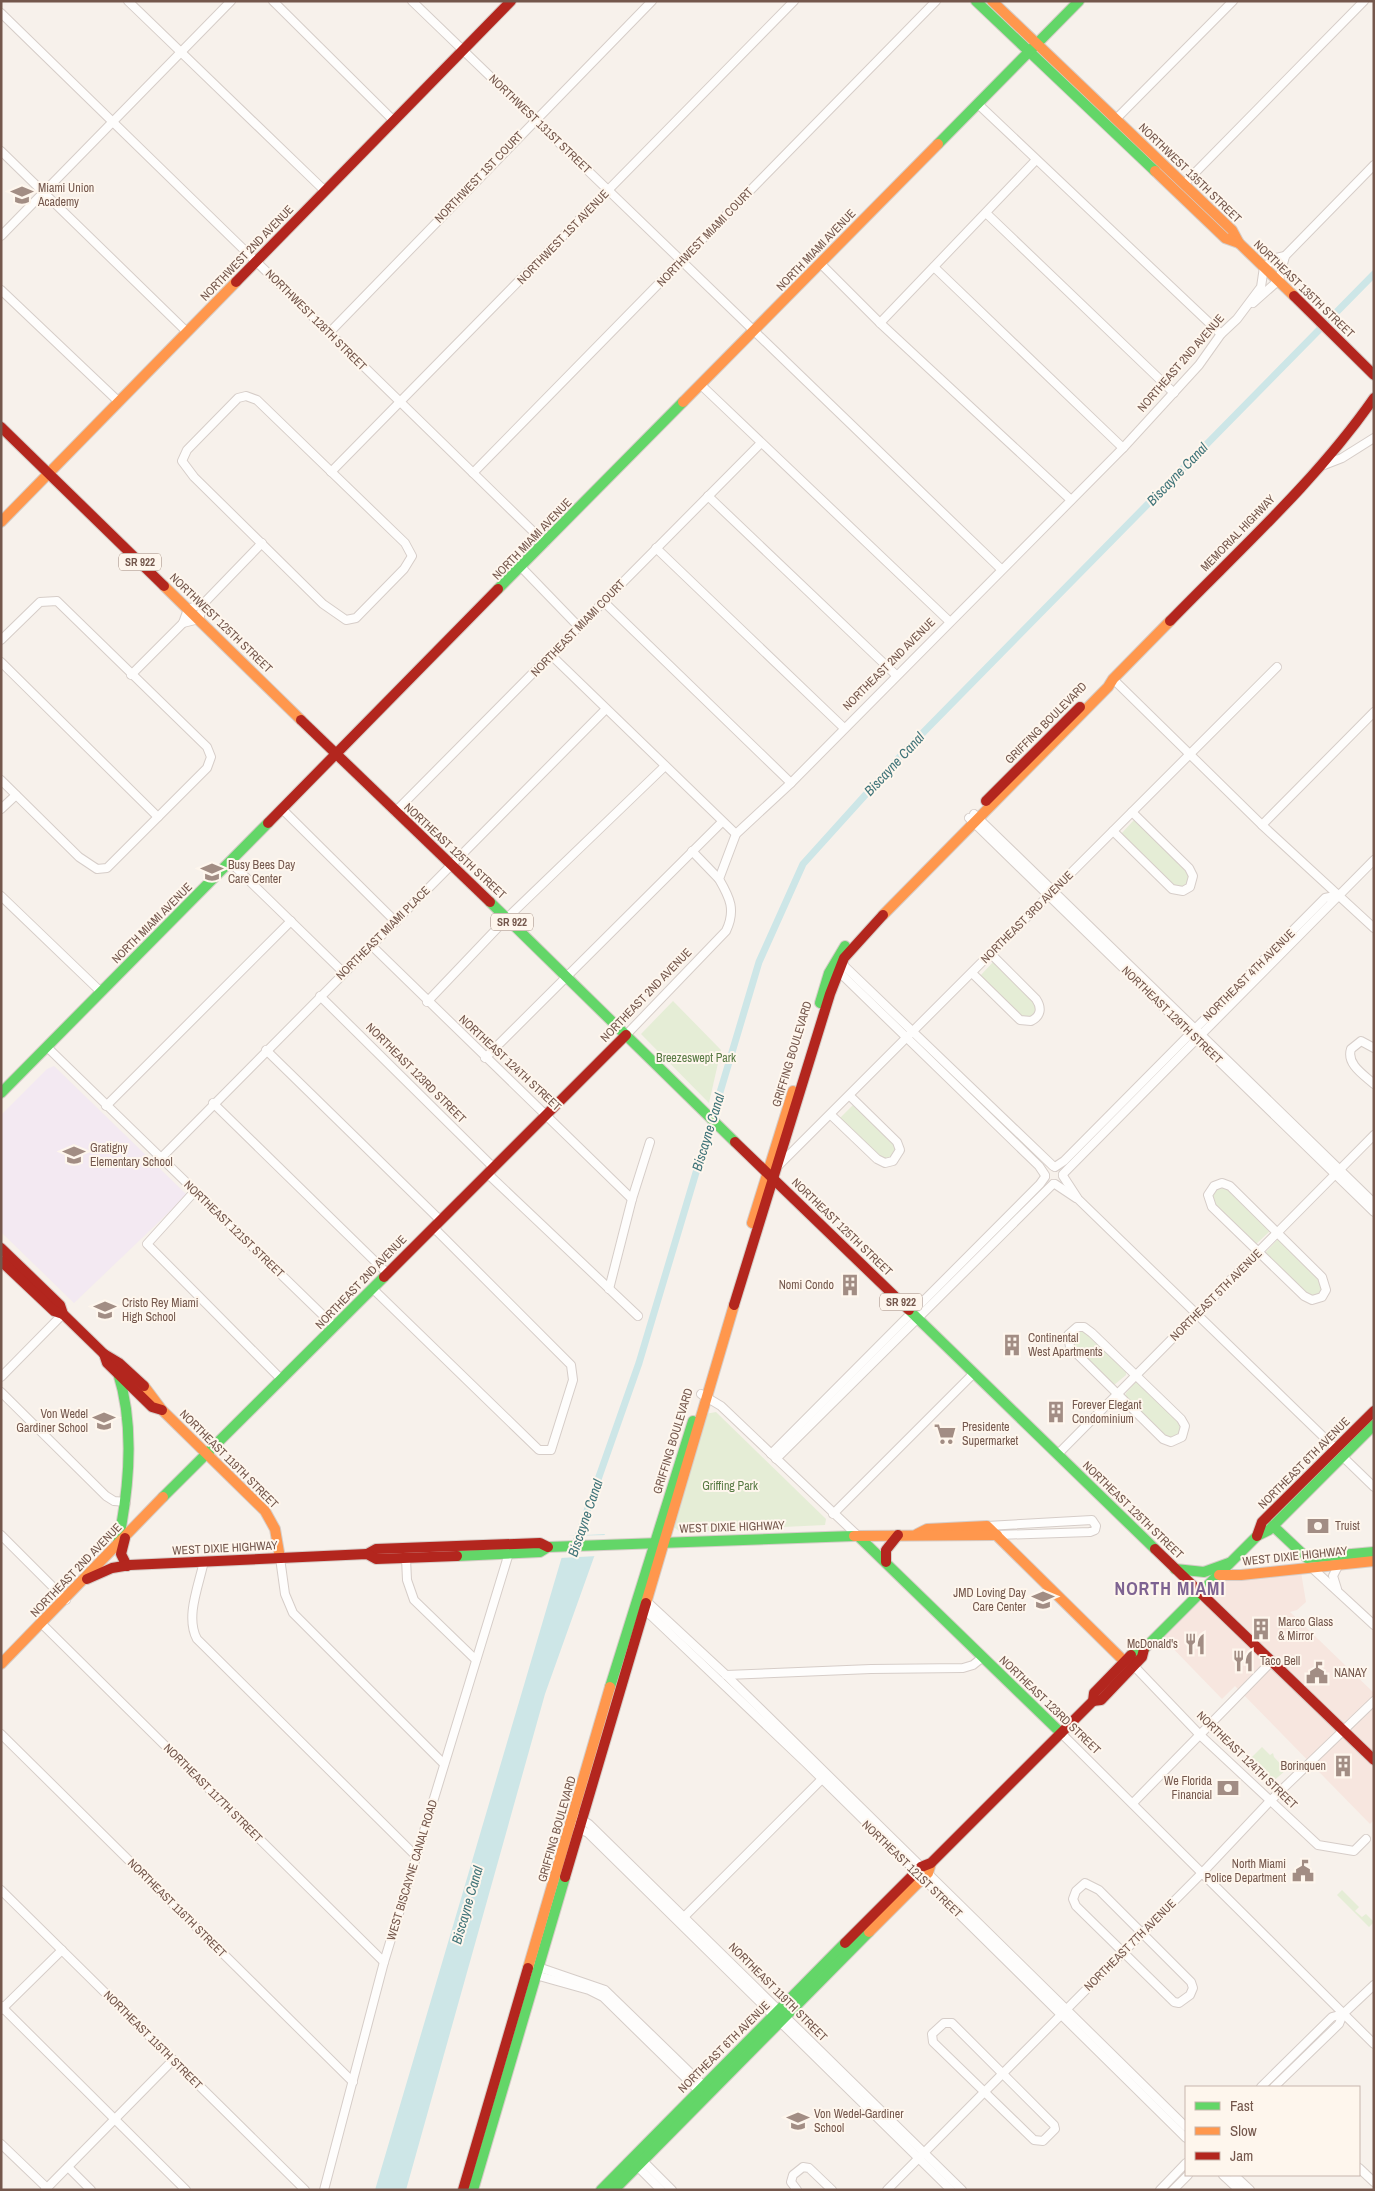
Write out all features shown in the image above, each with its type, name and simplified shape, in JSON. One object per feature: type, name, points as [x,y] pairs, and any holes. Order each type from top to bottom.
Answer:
[{"type":"main road","name":"NORTHWEST 2ND AVENUE","points":[[1,522],[511,1]]},
{"type":"main road","name":"NORTHWEST 135TH STREET","points":[[976,1],[1116,119],[1232,230],[1239,243]]},
{"type":"main road","name":"NORTH MIAMI AVENUE","points":[[1,1093],[1079,1]]},
{"type":"main road","name":"NORTHWEST 135TH STREET","points":[[991,2],[1034,48],[1225,238],[1239,243]]},
{"type":"main road","name":"NORTHEAST 135TH STREET","points":[[1239,243],[1279,280],[1374,375]]},
{"type":"main road","name":"MEMORIAL HIGHWAY","points":[[1112,679],[1322,466],[1348,435],[1374,398]]},
{"type":"main road","name":"NORTHWEST 125TH STREET","points":[[1,427],[337,754]]},
{"type":"main road","name":"GRIFFING BOULEVARD","points":[[577,1821],[646,1606],[660,1543],[744,1260],[837,965],[853,936],[899,894],[1103,684],[1112,679]]},
{"type":"main road","name":"NORTHEAST 125TH STREET","points":[[337,754],[725,1132],[773,1172],[974,1373],[1374,1760]]},
{"type":"main road","name":"NORTHEAST 2ND AVENUE","points":[[1,1664],[66,1600],[206,1453],[335,1327],[626,1035]]},
{"type":"main road","name":"NORTHEAST 119TH STREET","points":[[1,1248],[60,1305],[63,1314]]},
{"type":"main road","name":"NORTHEAST 119TH STREET","points":[[1,1261],[54,1311],[63,1314],[104,1354],[113,1357],[158,1401],[162,1410],[268,1515],[275,1529],[280,1558]]},
{"type":"main road","name":"NORTHEAST 119TH STREET","points":[[104,1354],[107,1363],[152,1407],[162,1410]]},
{"type":"main road","points":[[118,1373],[126,1400],[126,1502],[124,1521],[118,1545]]},
{"type":"main road","name":"NORTHEAST 6TH AVENUE","points":[[601,2190],[636,2160],[1093,1701],[1094,1693],[1129,1664],[1142,1657],[1144,1649],[1257,1536],[1273,1526],[1339,1453],[1349,1436],[1374,1411]]},
{"type":"main road","name":"NORTHEAST 6TH AVENUE","points":[[1257,1536],[1262,1522],[1339,1453],[1374,1426]]},
{"type":"main road","name":"WEST DIXIE HIGHWAY","points":[[917,1534],[927,1529],[987,1526]]},
{"type":"main road","name":"NORTHEAST 124TH STREET","points":[[987,1526],[1129,1664]]},
{"type":"main road","points":[[1273,1526],[1309,1563]]},
{"type":"main road","name":"WEST DIXIE HIGHWAY","points":[[87,1578],[112,1568],[126,1566],[367,1554],[376,1549],[540,1543],[548,1547],[917,1534],[926,1537],[997,1535]]},
{"type":"main road","points":[[886,1562],[886,1550],[898,1535]]},
{"type":"main road","points":[[126,1536],[122,1554],[126,1566]]},
{"type":"main road","name":"NORTHEAST 123RD STREET","points":[[858,1536],[1061,1733]]},
{"type":"main road","name":"GRIFFING BOULEVARD","points":[[473,2190],[577,1821],[637,1598],[660,1543]]},
{"type":"main road","name":"WEST DIXIE HIGHWAY","points":[[367,1554],[376,1559],[406,1558],[540,1552],[548,1547]]},
{"type":"main road","name":"WEST DIXIE HIGHWAY","points":[[1219,1575],[1241,1575],[1374,1552]]},
{"type":"main road","name":"WEST DIXIE HIGHWAY","points":[[1309,1563],[1339,1564],[1374,1560]]},
{"type":"main road","points":[[1175,1568],[1204,1572],[1229,1564]]},
{"type":"main road","name":"GRIFFING BOULEVARD","points":[[463,2190],[534,1970]]},
{"type":"main road","name":"NORTHEAST 6TH AVENUE","points":[[614,2190],[636,2160]]},
{"type":"street","points":[[128,1],[325,191]]},
{"type":"street","points":[[1,236],[231,1]]},
{"type":"street","points":[[273,1],[394,121]]},
{"type":"street","name":"NORTHWEST 131ST STREET","points":[[412,1],[1001,569]]},
{"type":"street","name":"NORTHWEST 1ST COURT","points":[[329,333],[652,1]]},
{"type":"street","name":"NORTHWEST 1ST AVENUE","points":[[331,472],[400,404],[794,1]]},
{"type":"street","name":"NORTHWEST MIAMI COURT","points":[[473,473],[936,1]]},
{"type":"street","points":[[1116,119],[1233,1]]},
{"type":"street","points":[[1184,184],[1364,1]]},
{"type":"street","name":"NORTHWEST 128TH STREET","points":[[1,13],[400,404],[545,542]]},
{"type":"street","points":[[978,104],[1221,334]]},
{"type":"street","points":[[1,151],[187,332]]},
{"type":"street","points":[[880,323],[1036,160]]},
{"type":"street","points":[[1279,280],[1285,256],[1374,165]]},
{"type":"street","points":[[986,213],[1174,393]]},
{"type":"street","points":[[1264,267],[1276,258],[1285,256]]},
{"type":"street","points":[[820,263],[880,323],[1071,500]]},
{"type":"street","points":[[934,267],[1123,448]]},
{"type":"street","name":"NORTHEAST 2ND AVENUE","points":[[1239,316],[1261,287],[1264,267]]},
{"type":"street","name":"NORTHEAST 2ND AVENUE","points":[[626,1035],[726,931],[732,918],[729,897],[719,879],[736,834],[791,783],[1123,448],[1199,365],[1221,334],[1279,280]]},
{"type":"street","points":[[1,290],[119,402]]},
{"type":"street","points":[[701,384],[949,622]]},
{"type":"street","points":[[246,396],[257,400],[405,543],[412,556],[404,569],[356,618],[346,620],[323,604],[262,543],[194,477],[182,461],[187,450],[238,398],[246,396]]},
{"type":"street","points":[[1322,466],[1342,458],[1374,438]]},
{"type":"street","name":"NORTHEAST MIAMI COURT","points":[[395,812],[552,656],[579,626],[761,443]]},
{"type":"street","points":[[708,496],[896,675]]},
{"type":"street","points":[[183,623],[198,619],[204,603],[262,543]]},
{"type":"street","points":[[656,548],[844,728]]},
{"type":"street","points":[[521,567],[579,626]]},
{"type":"street","points":[[1,640],[40,602],[46,600],[57,601],[207,747],[211,757],[207,768],[108,868],[97,869],[79,857],[1,780]]},
{"type":"street","points":[[604,602],[791,783]]},
{"type":"street","points":[[132,675],[183,623],[188,609],[204,603]]},
{"type":"street","points":[[552,656],[736,834]]},
{"type":"street","points":[[1,662],[158,817]]},
{"type":"street","name":"NORTHEAST 3RD AVENUE","points":[[773,1172],[1113,832],[1189,753],[1277,667]]},
{"type":"street","points":[[1112,679],[1262,825],[1374,928]]},
{"type":"street","name":"NORTHEAST MIAMI PLACE","points":[[161,1158],[342,972],[396,922],[606,709]]},
{"type":"street","points":[[1262,825],[1374,712]]},
{"type":"street","points":[[427,1002],[507,918],[665,766]]},
{"type":"street","points":[[1,809],[16,795]]},
{"type":"street","points":[[282,809],[396,922]]},
{"type":"street","points":[[1113,832],[1172,889],[1183,891],[1190,887],[1193,876],[1189,868],[1132,812]]},
{"type":"street","name":"NORTHEAST 129TH STREET","points":[[974,818],[1337,1172],[1374,1212]]},
{"type":"street","points":[[485,1058],[722,822]]},
{"type":"street","points":[[692,851],[719,879]]},
{"type":"street","name":"NORTHEAST 4TH AVENUE","points":[[1063,1175],[1325,898],[1339,895],[1374,860]]},
{"type":"street","points":[[230,862],[342,972]]},
{"type":"street","points":[[1,896],[101,992]]},
{"type":"street","points":[[106,1106],[291,921]]},
{"type":"street","name":"NORTHEAST 124TH STREET","points":[[370,945],[485,1058],[548,1115],[632,1199]]},
{"type":"street","points":[[972,973],[1020,1020],[1031,1021],[1038,1016],[1040,1007],[1036,999],[991,954]]},
{"type":"street","points":[[837,965],[910,1035],[1054,1166],[1061,1170],[1078,1199]]},
{"type":"street","name":"NORTHEAST 123RD STREET","points":[[320,996],[491,1171],[638,1316]]},
{"type":"street","name":"NORTHEAST 4TH AVENUE","points":[[1054,1166],[1064,1161],[1195,1034]]},
{"type":"street","points":[[910,1035],[1036,1163],[1045,1176],[1078,1199],[1374,1487]]},
{"type":"street","points":[[1374,1048],[1361,1042],[1353,1046],[1350,1052],[1352,1063],[1374,1084]]},
{"type":"street","name":"NORTHEAST 121ST STREET","points":[[47,1047],[335,1327]]},
{"type":"street","points":[[266,1050],[437,1223],[571,1365],[573,1380],[551,1450],[539,1450],[372,1288]]},
{"type":"street","points":[[831,1114],[877,1160],[885,1163],[893,1161],[900,1150],[897,1142],[850,1096]]},
{"type":"street","points":[[213,1103],[387,1273]]},
{"type":"street","name":"NORTHEAST 5TH AVENUE","points":[[1058,1454],[1374,1135]]},
{"type":"street","points":[[609,1289],[632,1199],[650,1142]]},
{"type":"street","points":[[774,1457],[984,1245],[1040,1184],[1047,1170],[1054,1166]]},
{"type":"street","name":"NORTHEAST 129TH STREET","points":[[1337,1172],[1374,1203]]},
{"type":"street","points":[[984,1245],[1054,1184],[1060,1181],[1063,1175]]},
{"type":"street","points":[[1218,1184],[1226,1184],[1322,1277],[1326,1290],[1322,1297],[1315,1300],[1308,1299],[1258,1252],[1209,1203],[1210,1191],[1218,1184]]},
{"type":"street","points":[[195,1191],[147,1244],[281,1379]]},
{"type":"street","points":[[1,1377],[63,1314]]},
{"type":"street","points":[[1077,1327],[1088,1329],[1184,1422],[1186,1430],[1182,1437],[1171,1442],[1163,1439],[1117,1394],[1070,1348],[1067,1339],[1070,1331],[1077,1327]]},
{"type":"street","points":[[833,1514],[974,1373]]},
{"type":"street","points":[[1,1392],[106,1496],[114,1501],[126,1502]]},
{"type":"street","name":"NORTHEAST 123RD STREET","points":[[704,1395],[721,1406],[858,1536]]},
{"type":"street","name":"WEST DIXIE HIGHWAY","points":[[987,1526],[1089,1520],[1094,1522],[1096,1526],[1095,1530],[1090,1532],[997,1535]]},
{"type":"street","points":[[1,1535],[66,1600]]},
{"type":"street","name":"WEST BISCAYNE CANAL ROAD","points":[[324,2190],[384,1962],[509,1554]]},
{"type":"street","points":[[280,1558],[285,1594],[293,1613],[444,1764]]},
{"type":"street","points":[[406,1558],[407,1580],[414,1600],[476,1660]]},
{"type":"street","points":[[204,1561],[191,1620],[192,1630],[197,1639],[223,1667],[416,1856]]},
{"type":"street","points":[[1309,1563],[1374,1625]]},
{"type":"street","points":[[1336,1589],[1333,1576],[1339,1564]]},
{"type":"street","name":"NORTHEAST 121ST STREET","points":[[637,1598],[726,1676],[823,1777],[834,1783],[921,1873]]},
{"type":"street","name":"NORTHEAST 121ST STREET","points":[[646,1606],[1064,2012],[1185,2126]]},
{"type":"street","name":"NORTHEAST 117TH STREET","points":[[42,1624],[384,1962]]},
{"type":"street","points":[[726,1676],[876,1669],[963,1668],[973,1665],[983,1657]]},
{"type":"street","points":[[1133,1803],[1272,1661]]},
{"type":"street","name":"NORTHEAST 124TH STREET","points":[[1129,1664],[1200,1735],[1318,1845],[1354,1851],[1366,1839]]},
{"type":"street","name":"NORTHEAST 7TH AVENUE","points":[[887,2190],[1203,1872],[1270,1801],[1374,1701]]},
{"type":"street","name":"NORTHEAST 123RD STREET","points":[[1061,1733],[1374,2044]]},
{"type":"street","name":"NORTHEAST 116TH STREET","points":[[1,1734],[353,2082]]},
{"type":"street","points":[[683,1919],[823,1777]]},
{"type":"street","name":"NORTHEAST 119TH STREET","points":[[577,1821],[683,1919],[779,2016],[922,2155],[962,2190]]},
{"type":"street","points":[[1085,1883],[1091,1884],[1191,1982],[1193,1988],[1190,1995],[1179,2003],[1174,2002],[1123,1953],[1076,1906],[1073,1899],[1076,1892],[1085,1883]]},
{"type":"street","name":"NORTHEAST 115TH STREET","points":[[1,1890],[305,2190]]},
{"type":"street","points":[[62,1950],[2,2008],[186,2190]]},
{"type":"street","points":[[534,1970],[603,1996],[705,2091]]},
{"type":"street","points":[[1277,2086],[1339,2024],[1343,2014],[1374,1985]]},
{"type":"street","name":"NORTHEAST 121ST STREET","points":[[1064,2012],[1185,2137]]},
{"type":"street","points":[[1262,2086],[1332,2017],[1343,2014]]},
{"type":"street","points":[[944,2023],[952,2023],[1004,2073],[1054,2125],[1055,2129],[1049,2138],[1043,2141],[1034,2140],[984,2093],[933,2042],[932,2034],[944,2023]]},
{"type":"street","points":[[1,2144],[46,2189],[173,2060]]},
{"type":"street","points":[[1269,2080],[1275,2086]]},
{"type":"street","name":"NORTHEAST 119TH STREET","points":[[922,2155],[951,2190]]},
{"type":"street","points":[[636,2160],[661,2190]]},
{"type":"street","points":[[636,2160],[672,2190]]},
{"type":"street","points":[[1160,2190],[1185,2164]]},
{"type":"street","points":[[68,2167],[91,2190]]},
{"type":"street","points":[[797,2190],[792,2182],[792,2175],[802,2168],[810,2168],[832,2190]]},
{"type":"street","points":[[1360,2169],[1374,2182]]},
{"type":"street","points":[[1173,2190],[1187,2176]]},
{"type":"street","points":[[1225,2176],[1239,2190]]},
{"type":"street","points":[[1235,2176],[1250,2190]]},
{"type":"shaded area","name":"Gratigny Elementary School","points":[[54,1066],[187,1195],[74,1303],[1,1232],[1,1115],[47,1069]]},
{"type":"shaded area","points":[[1301,1572],[1306,1602],[1297,1610],[1290,1612],[1374,1693],[1374,1820],[1370,1824],[1235,1686],[1222,1699],[1161,1636],[1221,1575]]},
{"type":"green space","points":[[1134,820],[1190,873],[1186,888],[1175,888],[1121,834]]},
{"type":"green space","points":[[993,962],[1038,1006],[1034,1017],[1022,1019],[980,976]]},
{"type":"green space","name":"Breezeswept Park","points":[[673,1001],[721,1050],[709,1103],[641,1034]]},
{"type":"green space","points":[[918,1042],[1039,1158],[1037,1161],[917,1044]]},
{"type":"green space","points":[[854,1104],[891,1139],[897,1150],[892,1158],[882,1160],[840,1118]]},
{"type":"green space","points":[[1225,1186],[1270,1231],[1255,1245],[1212,1204],[1209,1196],[1216,1187]]},
{"type":"green space","points":[[1278,1239],[1321,1278],[1324,1286],[1318,1296],[1308,1297],[1265,1253]]},
{"type":"green space","points":[[1080,1329],[1089,1333],[1126,1370],[1126,1375],[1114,1385],[1070,1343],[1071,1334]]},
{"type":"green space","points":[[1136,1382],[1140,1382],[1182,1424],[1178,1437],[1167,1439],[1125,1397],[1126,1393]]},
{"type":"green space","name":"Griffing Park","points":[[716,1412],[826,1519],[825,1525],[680,1532],[674,1527],[705,1414]]},
{"type":"green space","points":[[1262,1747],[1270,1755],[1273,1753],[1274,1757],[1286,1770],[1270,1784],[1266,1783],[1245,1764]]},
{"type":"green space","points":[[1342,1890],[1359,1907],[1355,1911],[1362,1917],[1366,1914],[1374,1922],[1369,1927],[1337,1895]]},
{"type":"water","points":[[605,1534],[594,1557],[545,1694],[406,2190],[375,2190],[568,1536]]},
{"type":"pier","points":[[608,1535],[597,1556],[560,1558],[565,1536]]},
{"type":"waterway","name":"Biscayne Canal","points":[[576,1542],[639,1363],[759,962],[803,864],[905,751],[1374,274]]},
{"type":"traffic: fast","points":[[976,1],[1155,171]]},
{"type":"traffic: fast","points":[[938,144],[1079,1]]},
{"type":"traffic: fast","points":[[498,589],[683,402]]},
{"type":"traffic: fast","points":[[1,1093],[268,823]]},
{"type":"traffic: fast","points":[[490,902],[735,1142]]},
{"type":"traffic: fast","points":[[820,1003],[829,973],[845,946]]},
{"type":"traffic: fast","points":[[163,1497],[384,1277]]},
{"type":"traffic: fast","points":[[909,1310],[1155,1549]]},
{"type":"traffic: fast","points":[[118,1373],[127,1414],[128,1436],[125,1501],[118,1543]]},
{"type":"traffic: fast","points":[[610,1687],[693,1421]]},
{"type":"traffic: fast","points":[[1131,1655],[1144,1649],[1257,1536],[1269,1530],[1374,1425]]},
{"type":"traffic: fast","points":[[1273,1526],[1307,1558],[1374,1552]]},
{"type":"traffic: fast","points":[[457,1556],[540,1552],[548,1547],[854,1536]]},
{"type":"traffic: fast","points":[[858,1536],[1061,1733]]},
{"type":"traffic: fast","points":[[1175,1569],[1204,1572],[1229,1563]]},
{"type":"traffic: fast","points":[[473,2190],[565,1877]]},
{"type":"traffic: fast","points":[[614,2190],[869,1932]]},
{"type":"traffic: fast","points":[[601,2190],[845,1943]]},
{"type":"traffic: slow","points":[[992,1],[1232,230],[1239,243],[1294,296]]},
{"type":"traffic: slow","points":[[683,402],[938,144]]},
{"type":"traffic: slow","points":[[1155,171],[1225,238],[1239,243]]},
{"type":"traffic: slow","points":[[1,522],[236,282]]},
{"type":"traffic: slow","points":[[164,586],[301,720]]},
{"type":"traffic: slow","points":[[883,915],[1108,687],[1113,679],[1170,621]]},
{"type":"traffic: slow","points":[[752,1223],[793,1091]]},
{"type":"traffic: slow","points":[[646,1603],[734,1305]]},
{"type":"traffic: slow","points":[[144,1386],[162,1410],[265,1511],[275,1529],[280,1558]]},
{"type":"traffic: slow","points":[[1,1664],[163,1497]]},
{"type":"traffic: slow","points":[[917,1534],[927,1529],[987,1526],[1125,1662]]},
{"type":"traffic: slow","points":[[854,1536],[997,1535]]},
{"type":"traffic: slow","points":[[1219,1575],[1241,1575],[1374,1561]]},
{"type":"traffic: slow","points":[[528,1968],[610,1687]]},
{"type":"traffic: slow","points":[[869,1932],[928,1873],[931,1863]]},
{"type":"traffic: jam","points":[[236,282],[511,1]]},
{"type":"traffic: jam","points":[[1294,296],[1374,375]]},
{"type":"traffic: jam","points":[[1170,621],[1250,541],[1328,458],[1374,398]]},
{"type":"traffic: jam","points":[[1,427],[164,586]]},
{"type":"traffic: jam","points":[[268,823],[498,589]]},
{"type":"traffic: jam","points":[[986,801],[1080,707]]},
{"type":"traffic: jam","points":[[301,720],[490,902]]},
{"type":"traffic: jam","points":[[734,1305],[830,994],[844,958],[883,915]]},
{"type":"traffic: jam","points":[[384,1277],[626,1035]]},
{"type":"traffic: jam","points":[[735,1142],[909,1310]]},
{"type":"traffic: jam","points":[[1,1248],[60,1305],[63,1314],[104,1354],[119,1363],[144,1386]]},
{"type":"traffic: jam","points":[[1,1261],[54,1311],[63,1314]]},
{"type":"traffic: jam","points":[[104,1354],[107,1363],[152,1407],[162,1410]]},
{"type":"traffic: jam","points":[[1257,1536],[1262,1522],[1374,1411]]},
{"type":"traffic: jam","points":[[886,1562],[886,1550],[898,1535]]},
{"type":"traffic: jam","points":[[125,1538],[121,1554],[127,1566]]},
{"type":"traffic: jam","points":[[367,1554],[376,1549],[540,1543],[548,1547]]},
{"type":"traffic: jam","points":[[1155,1549],[1374,1760]]},
{"type":"traffic: jam","points":[[87,1579],[112,1568],[130,1565],[367,1554],[376,1559],[457,1556]]},
{"type":"traffic: jam","points":[[565,1877],[646,1603]]},
{"type":"traffic: jam","points":[[1093,1701],[1101,1700],[1142,1657],[1144,1649]]},
{"type":"traffic: jam","points":[[845,1943],[921,1867],[931,1863],[1093,1701],[1094,1693],[1131,1655]]},
{"type":"traffic: jam","points":[[463,2190],[528,1968]]},
{"type":"place","name":"Miami Union Academy","points":[[22,195]]},
{"type":"place","name":"Busy Bees Day Care Center","points":[[212,872]]},
{"type":"place","name":"Gratigny Elementary School","points":[[74,1155]]},
{"type":"place","name":"Nomi Condo","points":[[850,1285]]},
{"type":"place","name":"Cristo Rey Miami High School","points":[[105,1310]]},
{"type":"place","name":"Continental West Apartments","points":[[1012,1345]]},
{"type":"place","name":"Forever Elegant Condominium","points":[[1056,1412]]},
{"type":"place","name":"Von Wedel Gardiner School","points":[[104,1421]]},
{"type":"place","name":"Presidente Supermarket","points":[[945,1434]]},
{"type":"place","name":"Truist","points":[[1318,1526]]},
{"type":"place","name":"JMD Loving Day Care Center","points":[[1043,1600]]},
{"type":"place","name":"Marco Glass & Mirror","points":[[1261,1629]]},
{"type":"place","name":"McDonald's","points":[[1195,1644]]},
{"type":"place","name":"Taco Bell","points":[[1243,1661]]},
{"type":"place","name":"NANAY","points":[[1317,1673]]},
{"type":"place","name":"Borinquen","points":[[1343,1766]]},
{"type":"place","name":"We Florida Financial","points":[[1228,1788]]},
{"type":"place","name":"North Miami Police Department","points":[[1303,1871]]},
{"type":"place","name":"Von Wedel-Gardiner School","points":[[798,2121]]},
{"type":"district","name":"NORTH MIAMI","points":[[1170,1588]]}]
